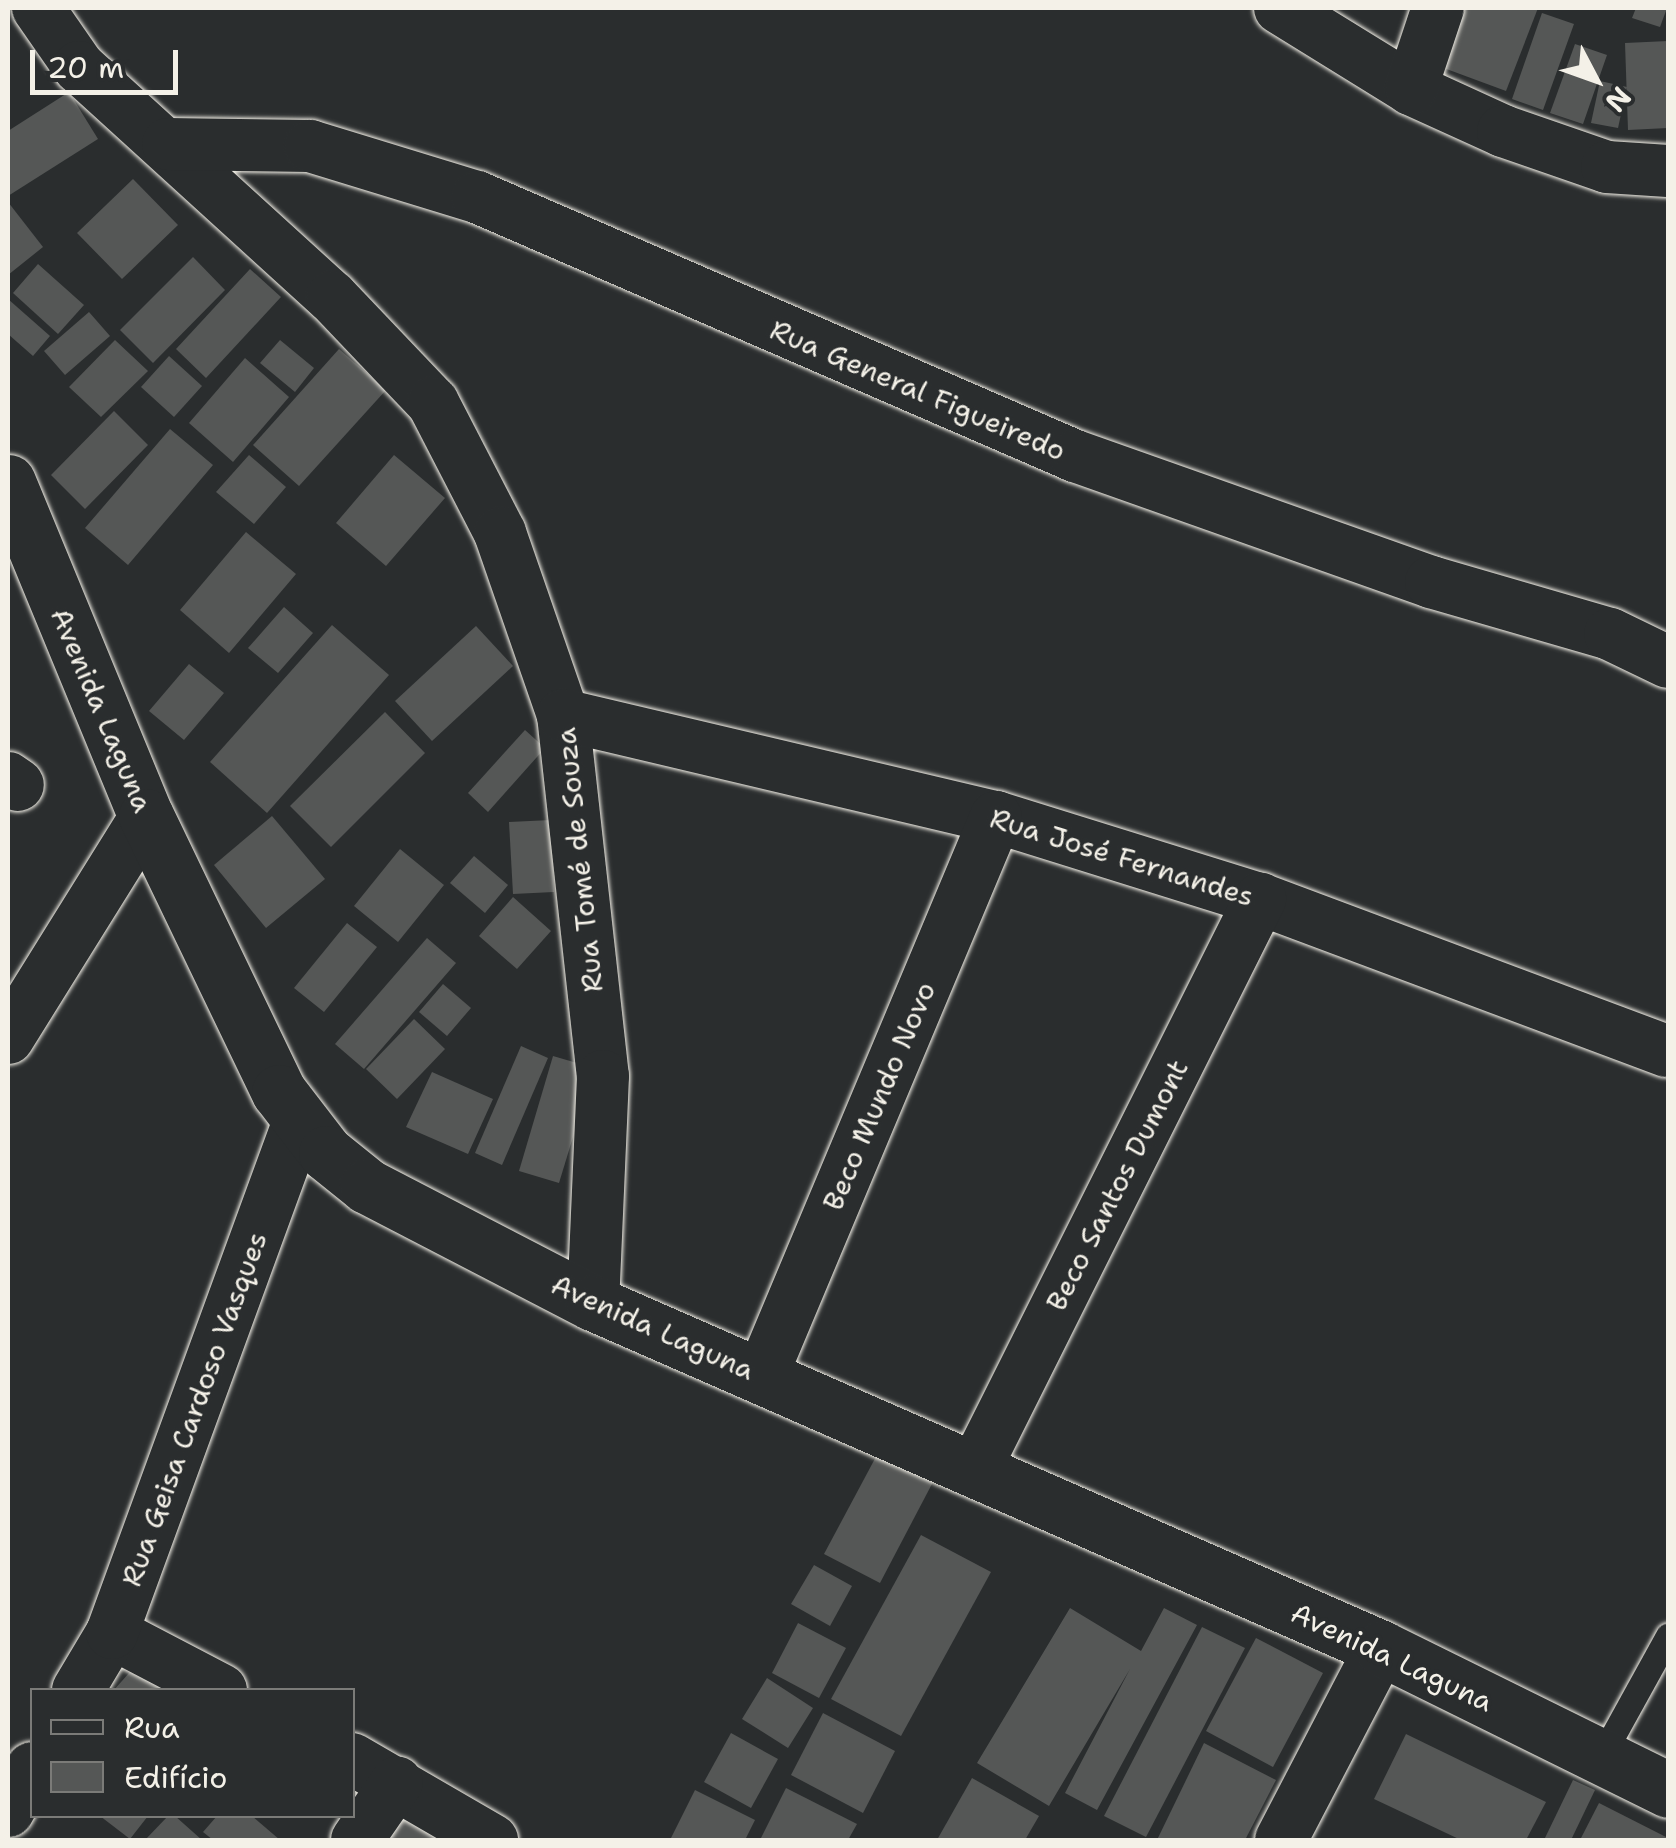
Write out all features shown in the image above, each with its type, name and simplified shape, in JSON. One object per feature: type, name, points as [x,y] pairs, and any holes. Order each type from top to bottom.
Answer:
[{"type":"main road","name":"Avenida Laguna","points":[[8,482],[146,816],[299,1122],[367,1186],[593,1304],[762,1374],[1381,1648],[1668,1790]]},
{"type":"street","name":"Rua Tomé de Souza","points":[[38,8],[79,67],[168,144],[434,402],[500,533],[563,715],[603,1076],[593,1304]]},
{"type":"street","points":[[1280,8],[1411,90],[1607,167],[1668,171]]},
{"type":"street","points":[[1411,90],[1438,8]]},
{"type":"street","name":"Rua General Figueiredo","points":[[168,144],[310,146],[478,196],[1075,456],[1431,582],[1610,634],[1668,662]]},
{"type":"street","name":"Rua José Fernandes","points":[[563,715],[996,816],[1260,899],[1666,1050]]},
{"type":"street","points":[[8,1038],[146,816]]},
{"type":"street","name":"Beco Mundo Novo","points":[[762,1374],[996,816]]},
{"type":"street","name":"Beco Santos Dumont","points":[[974,1471],[1260,899]]},
{"type":"street","name":"Rua Geisa Cardoso Vasques","points":[[79,1688],[112,1633],[299,1122]]},
{"type":"street","points":[[112,1633],[218,1688]]},
{"type":"street","points":[[1281,1840],[1381,1648]]},
{"type":"street","points":[[357,1840],[375,1771],[492,1840]]},
{"type":"street","points":[[8,1811],[30,1772]]},
{"type":"lane","points":[[1600,1759],[1668,1636]]},
{"type":"building","points":[[1464,8],[1538,8],[1506,91],[1441,67]]},
{"type":"building","points":[[1636,8],[1667,8],[1660,27],[1632,18]]},
{"type":"building","points":[[1542,13],[1574,24],[1543,110],[1512,99]]},
{"type":"building","points":[[1668,41],[1668,128],[1628,130],[1625,43]]},
{"type":"building","points":[[1575,44],[1607,55],[1583,124],[1550,113]]},
{"type":"building","points":[[1600,81],[1627,87],[1618,128],[1591,123]]},
{"type":"building","points":[[69,92],[98,139],[8,196],[8,131]]},
{"type":"building","points":[[133,179],[178,225],[122,279],[77,233]]},
{"type":"building","points":[[8,202],[43,247],[8,275]]},
{"type":"building","points":[[193,257],[225,290],[153,363],[120,330]]},
{"type":"building","points":[[38,264],[84,305],[58,334],[13,293]]},
{"type":"building","points":[[250,269],[281,297],[206,378],[176,349]]},
{"type":"building","points":[[8,299],[50,336],[33,356],[8,334]]},
{"type":"building","points":[[89,312],[110,336],[65,375],[44,351]]},
{"type":"building","points":[[115,340],[148,371],[101,417],[69,387]]},
{"type":"building","points":[[280,340],[314,368],[295,392],[260,363]]},
{"type":"building","points":[[339,349],[386,390],[299,486],[253,445]]},
{"type":"building","points":[[169,356],[202,386],[174,417],[141,387]]},
{"type":"building","points":[[245,358],[289,397],[233,462],[189,423]]},
{"type":"building","points":[[114,411],[148,445],[85,509],[51,475]]},
{"type":"building","points":[[170,429],[213,465],[128,565],[85,528]]},
{"type":"building","points":[[249,455],[286,487],[254,524],[216,492]]},
{"type":"building","points":[[394,455],[445,498],[386,566],[336,523]]},
{"type":"building","points":[[246,532],[296,574],[229,653],[180,610]]},
{"type":"building","points":[[284,607],[313,633],[278,673],[248,648]]},
{"type":"building","points":[[332,625],[389,675],[267,813],[210,762]]},
{"type":"building","points":[[476,626],[513,666],[432,741],[395,701]]},
{"type":"building","points":[[189,664],[224,693],[184,740],[149,711]]},
{"type":"building","points":[[385,712],[425,753],[331,847],[290,806]]},
{"type":"building","points":[[525,730],[545,748],[488,812],[468,793]]},
{"type":"building","points":[[272,816],[325,879],[266,928],[214,865]]},
{"type":"building","points":[[551,820],[554,892],[513,894],[509,822]]},
{"type":"building","points":[[400,849],[444,885],[398,942],[354,906]]},
{"type":"building","points":[[474,856],[508,885],[485,913],[450,883]]},
{"type":"building","points":[[513,897],[551,931],[517,969],[479,936]]},
{"type":"building","points":[[347,923],[377,947],[324,1012],[294,988]]},
{"type":"building","points":[[427,938],[456,963],[364,1069],[335,1044]]},
{"type":"building","points":[[443,984],[471,1008],[447,1036],[419,1012]]},
{"type":"building","points":[[414,1019],[445,1049],[397,1099],[366,1069]]},
{"type":"building","points":[[521,1046],[548,1058],[502,1165],[475,1153]]},
{"type":"building","points":[[553,1056],[594,1068],[559,1183],[519,1171]]},
{"type":"building","points":[[432,1072],[493,1099],[468,1154],[406,1127]]},
{"type":"building","points":[[878,1453],[933,1482],[880,1583],[824,1554]]},
{"type":"building","points":[[921,1535],[991,1572],[901,1736],[831,1699]]},
{"type":"building","points":[[814,1565],[852,1586],[830,1626],[791,1604]]},
{"type":"building","points":[[1070,1608],[1141,1651],[1164,1608],[1197,1625],[1097,1810],[1065,1793],[1130,1669],[1049,1806],[977,1763]]},
{"type":"building","points":[[798,1623],[846,1648],[819,1698],[772,1673]]},
{"type":"building","points":[[1202,1627],[1245,1648],[1146,1837],[1104,1816]]},
{"type":"building","points":[[1256,1638],[1323,1673],[1273,1767],[1206,1731]]},
{"type":"building","points":[[136,1665],[164,1688],[116,1688]]},
{"type":"building","points":[[767,1678],[813,1708],[788,1748],[742,1719]]},
{"type":"building","points":[[823,1713],[895,1751],[863,1813],[791,1775]]},
{"type":"building","points":[[731,1733],[778,1759],[751,1808],[704,1782]]},
{"type":"building","points":[[1406,1734],[1546,1802],[1526,1840],[1461,1840],[1374,1799]]},
{"type":"building","points":[[1204,1743],[1276,1780],[1245,1840],[1157,1840]]},
{"type":"building","points":[[972,1778],[1039,1816],[1025,1840],[937,1840]]},
{"type":"building","points":[[1573,1780],[1595,1790],[1571,1840],[1544,1840]]},
{"type":"building","points":[[786,1788],[857,1824],[848,1840],[760,1840]]},
{"type":"building","points":[[695,1790],[755,1820],[745,1840],[670,1840]]},
{"type":"building","points":[[1599,1803],[1668,1838],[1668,1840],[1580,1840]]},
{"type":"building","points":[[402,1813],[446,1840],[384,1840]]},
{"type":"building","points":[[103,1818],[146,1818],[130,1839]]},
{"type":"building","points":[[166,1818],[177,1818],[202,1840],[145,1840]]},
{"type":"building","points":[[215,1818],[254,1818],[280,1840],[213,1840],[203,1832]]}]
